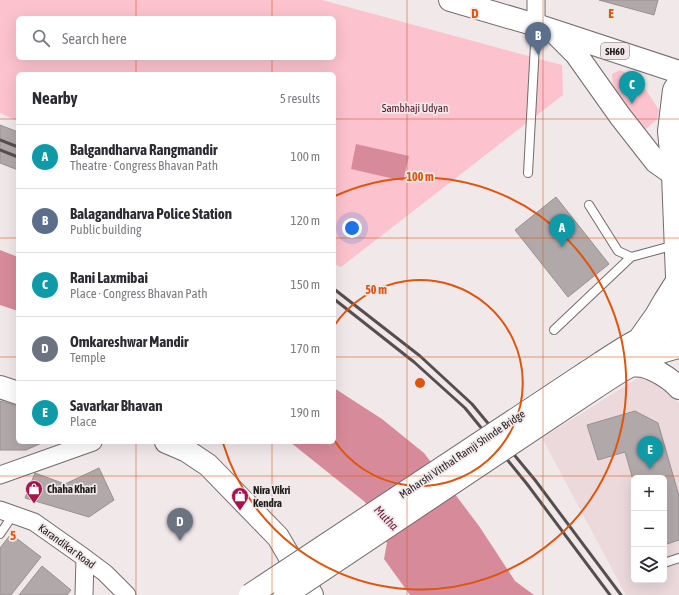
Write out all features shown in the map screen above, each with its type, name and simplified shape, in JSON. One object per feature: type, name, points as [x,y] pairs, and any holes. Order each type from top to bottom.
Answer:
[{"type":"street","name":"SH60","points":[[450,0],[543,27],[679,72]]},
{"type":"street","points":[[536,0],[543,27],[576,54],[620,116],[656,162],[673,174]]},
{"type":"street","points":[[679,82],[674,90],[669,131],[673,174],[679,326]]},
{"type":"street","points":[[639,339],[678,281]]},
{"type":"street","name":"Maharshi Vitthal Ramji Shinde Bridge","points":[[285,595],[592,379],[612,355],[639,339],[664,328],[679,326]]},
{"type":"street","name":"Maharshi Vitthal Ramji Shinde Bridge","points":[[250,595],[592,379],[630,365],[644,358],[679,347]]},
{"type":"street","points":[[630,365],[642,366],[658,373],[679,388]]},
{"type":"street","points":[[0,387],[16,392]]},
{"type":"street","points":[[0,475],[87,444]]},
{"type":"street","points":[[171,444],[187,451],[208,465],[278,537],[312,595]]},
{"type":"street","name":"Karandikar Road","points":[[7,512],[34,522],[105,573],[127,595]]},
{"type":"street","points":[[84,595],[85,558]]},
{"type":"lane","points":[[528,173],[543,27]]},
{"type":"lane","points":[[589,205],[618,251],[631,256]]},
{"type":"lane","points":[[554,330],[631,256],[676,245]]},
{"type":"lane","points":[[0,534],[7,512]]},
{"type":"lane","points":[[667,563],[679,558]]},
{"type":"shaded area","points":[[643,375],[679,403],[679,595],[626,595],[542,438]]},
{"type":"green space","name":"Sambhaji Udyan","points":[[0,0],[322,0],[562,65],[563,95],[341,267],[336,265],[336,72],[16,72],[16,120],[0,113]]},
{"type":"green space","points":[[620,70],[630,75],[646,90],[659,110],[657,119],[646,129],[636,128],[613,87],[612,74]]},
{"type":"water","points":[[356,144],[409,156],[403,181],[351,169]]},
{"type":"water","points":[[0,250],[16,256],[16,310],[0,305]]},
{"type":"water","name":"Mutha","points":[[336,389],[382,419],[424,453],[479,526],[515,581],[534,595],[410,595],[384,559],[387,543],[365,502],[292,444],[336,444]]},
{"type":"building","points":[[599,0],[658,0],[654,15]]},
{"type":"building","points":[[0,125],[16,131],[16,169],[0,163]]},
{"type":"building","points":[[556,197],[609,264],[568,297],[515,230]]},
{"type":"building","points":[[0,401],[16,405],[16,444],[40,444],[26,450],[0,450]]},
{"type":"building","points":[[635,411],[658,423],[679,496],[679,540],[667,544],[667,475],[632,475],[625,452],[598,460],[587,425]]},
{"type":"building","points":[[99,468],[114,500],[89,517],[25,498],[35,473],[65,484]]},
{"type":"building","points":[[11,534],[41,557],[11,595],[0,595],[0,548]]},
{"type":"building","points":[[42,566],[71,590],[67,595],[19,595]]},
{"type":"railway","points":[[0,140],[16,146]]},
{"type":"railway","points":[[0,150],[16,156]]},
{"type":"railway","points":[[336,291],[420,356],[472,404],[535,480],[621,595]]},
{"type":"railway","points":[[336,301],[414,362],[465,408],[527,484],[610,595]]},
{"type":"place","name":"Balagandharva Police Station","points":[[538,55]]},
{"type":"place","name":"Rani Laxmibai","points":[[632,104]]},
{"type":"place","name":"Balgandharva Rangmandir","points":[[562,247]]},
{"type":"place","name":"Savarkar Bhavan","points":[[650,469]]},
{"type":"place","name":"Chaha Khari","points":[[34,504]]},
{"type":"place","name":"Nira Vikri Kendra","points":[[240,511]]},
{"type":"place","name":"Omkareshwar Mandir","points":[[180,541]]}]
